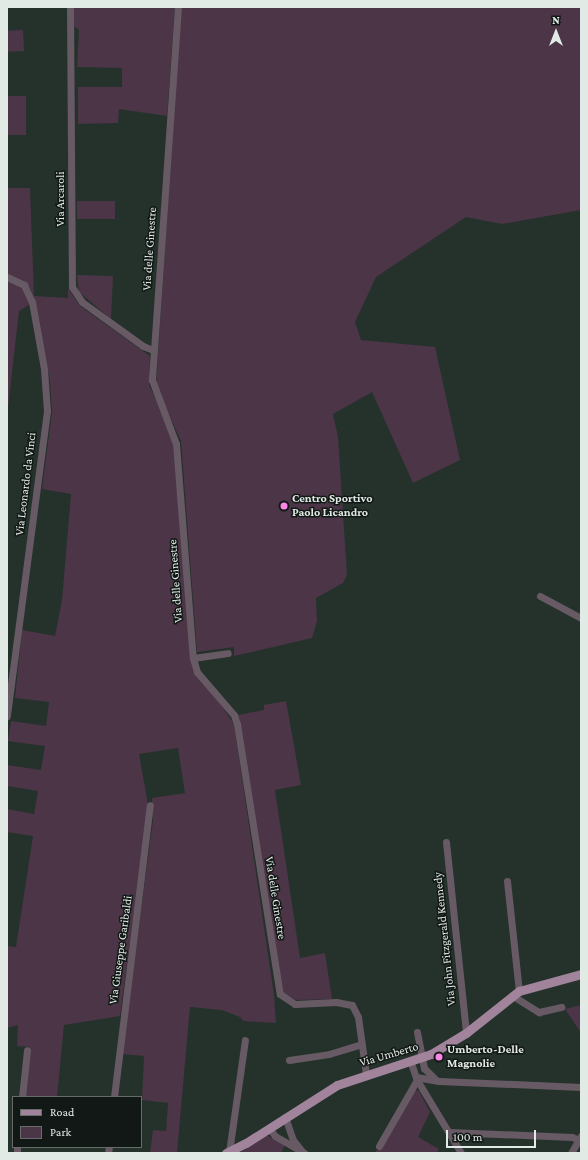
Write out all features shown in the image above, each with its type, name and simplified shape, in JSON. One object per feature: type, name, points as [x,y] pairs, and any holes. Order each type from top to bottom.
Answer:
[{"type":"main road","name":"Via Umberto","points":[[231,1151],[327,1090],[366,1074],[421,1059],[466,1033],[516,994],[581,974]]},
{"type":"street","name":"Via Arcaroli","points":[[70,7],[72,287],[82,302],[143,346],[153,350]]},
{"type":"street","name":"Via delle Ginestre","points":[[178,7],[153,350],[152,386],[173,431],[179,463],[193,658],[198,672],[234,715],[237,724],[280,994],[295,1004],[336,1002],[352,1005],[358,1017],[366,1074]]},
{"type":"street","name":"Via Leonardo da Vinci","points":[[7,277],[24,285],[32,302],[44,369],[47,411],[7,716]]},
{"type":"street","points":[[540,596],[581,618]]},
{"type":"street","points":[[193,658],[228,653]]},
{"type":"street","name":"Via Giuseppe Garibaldi","points":[[114,1096],[150,805]]},
{"type":"street","name":"Via John Fitzgerald Kennedy","points":[[446,842],[466,1033]]},
{"type":"street","points":[[507,881],[516,994],[539,1012],[561,1007]]},
{"type":"street","points":[[417,1032],[421,1059],[424,1068],[436,1080]]},
{"type":"street","points":[[231,1151],[245,1040]]},
{"type":"street","points":[[289,1060],[330,1054],[362,1044]]},
{"type":"street","points":[[22,1096],[27,1050]]},
{"type":"street","points":[[411,1062],[417,1078],[461,1153]]},
{"type":"street","points":[[417,1078],[581,1087]]},
{"type":"street","points":[[379,1146],[417,1078]]},
{"type":"street","points":[[285,1117],[293,1140],[304,1153]]},
{"type":"street","points":[[269,1128],[275,1136],[304,1153]]},
{"type":"street","points":[[449,1132],[580,1138],[571,1153]]},
{"type":"green space","points":[[73,7],[175,7],[167,116],[119,109],[118,123],[78,124],[78,87],[122,87],[122,68],[77,67],[79,30],[74,26]]},
{"type":"green space","points":[[181,7],[581,7],[581,210],[502,224],[466,217],[376,277],[355,322],[361,340],[435,347],[460,460],[413,483],[372,392],[333,414],[338,437],[347,575],[343,583],[316,598],[317,621],[312,638],[234,656],[234,647],[197,652],[181,441],[156,386]]},
{"type":"green space","points":[[23,30],[24,51],[8,52],[7,31]]},
{"type":"green space","points":[[7,96],[26,96],[26,135],[7,135]]},
{"type":"green space","points":[[7,188],[30,188],[34,296],[68,298],[68,289],[80,306],[150,356],[149,385],[171,431],[173,444],[191,660],[234,724],[274,995],[276,1023],[243,1021],[240,1017],[222,1010],[190,1007],[177,1153],[150,1153],[153,1130],[166,1131],[168,1103],[142,1100],[144,1056],[122,1054],[153,820],[152,798],[185,793],[178,748],[139,754],[147,799],[147,818],[120,1016],[64,1025],[57,1096],[25,1096],[29,1047],[17,1046],[18,1025],[7,1028],[7,946],[16,947],[33,836],[7,832],[7,809],[34,814],[38,791],[7,786],[7,765],[41,770],[45,746],[8,741],[11,721],[46,726],[49,702],[15,698],[22,630],[55,636],[62,600],[71,494],[42,489],[52,412],[50,381],[34,297],[28,285],[7,275]]},
{"type":"green space","points":[[77,201],[115,201],[115,219],[77,219]]},
{"type":"green space","points":[[77,275],[113,276],[111,319],[79,292]]},
{"type":"green space","points":[[7,280],[23,289],[30,304],[19,311],[7,417]]},
{"type":"green space","points":[[286,701],[301,785],[275,790],[300,958],[325,953],[332,999],[296,1000],[285,994],[281,987],[238,715],[264,710],[264,705]]},
{"type":"green space","points":[[581,1005],[581,1033],[565,1009]]},
{"type":"green space","points":[[414,1090],[419,1091],[430,1112],[418,1137],[439,1149],[437,1153],[374,1153],[380,1147]]},
{"type":"green space","points":[[263,1136],[268,1136],[285,1145],[281,1153],[240,1153]]},
{"type":"place","name":"Centro Sportivo Paolo Licandro","points":[[284,506]]},
{"type":"place","name":"Umberto-Delle Magnolie","points":[[439,1057]]}]
